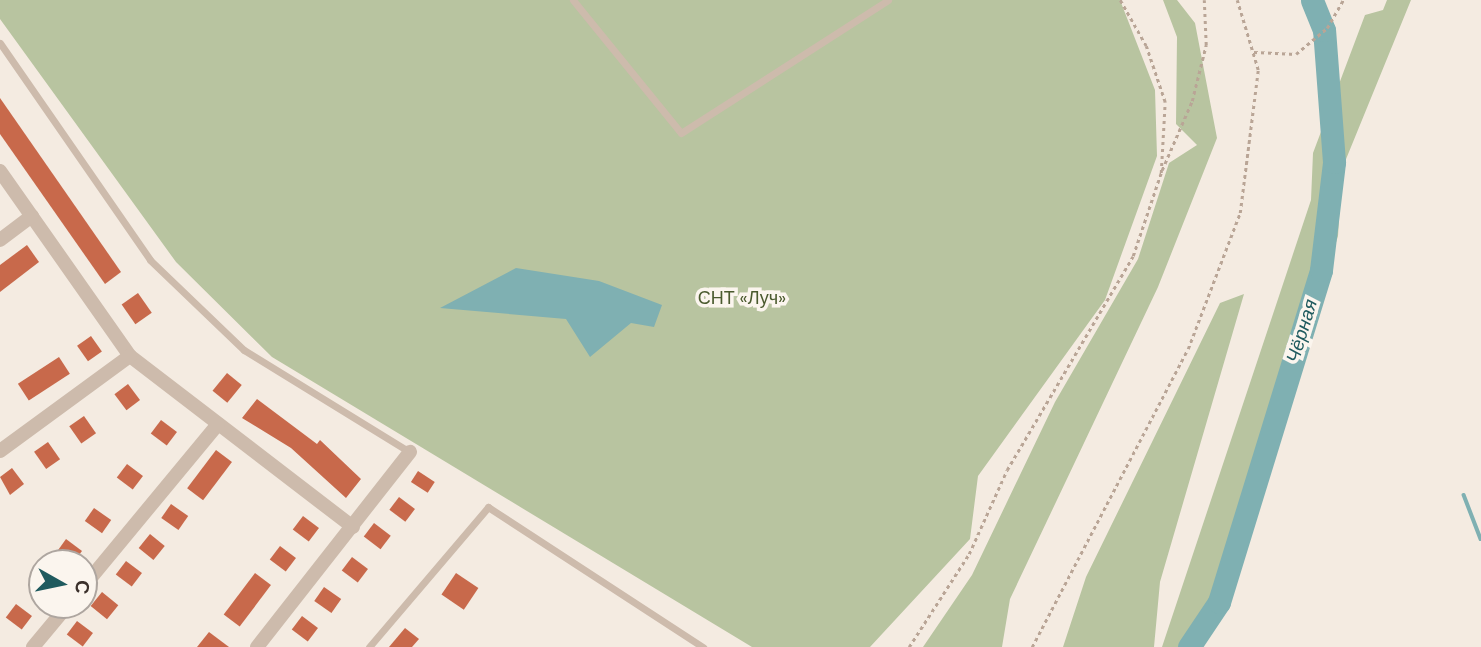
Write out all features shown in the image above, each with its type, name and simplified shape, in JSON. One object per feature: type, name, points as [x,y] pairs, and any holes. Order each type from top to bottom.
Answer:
[{"type":"street","points":[[0,171],[130,356],[353,527]]},
{"type":"street","points":[[0,240],[32,216]]},
{"type":"street","points":[[0,451],[130,356]]},
{"type":"street","points":[[98,569],[218,424]]},
{"type":"street","points":[[257,647],[410,452]]},
{"type":"street","points":[[33,647],[56,619]]},
{"type":"lane","points":[[573,0],[681,133],[888,0]]},
{"type":"lane","points":[[0,43],[150,260],[244,350],[410,452]]},
{"type":"lane","points":[[369,647],[488,507],[703,647]]},
{"type":"path","points":[[1119,0],[1146,46],[1165,102],[1161,173]]},
{"type":"path","points":[[909,647],[969,554],[1007,470],[1133,256],[1161,173],[1192,101],[1206,45],[1204,0]]},
{"type":"path","points":[[1032,647],[1188,349],[1240,213],[1254,136],[1258,70],[1237,0]]},
{"type":"path","points":[[1253,52],[1296,54],[1326,28],[1343,0]]},
{"type":"green space","name":"СНТ «Луч»","points":[[0,0],[1120,0],[1155,90],[1157,156],[1105,300],[978,476],[970,539],[870,647],[752,647],[272,357],[176,262],[0,19]]},
{"type":"green space","points":[[1163,0],[1177,0],[1195,23],[1217,138],[1158,287],[1010,599],[1002,647],[923,647],[972,575],[1055,402],[1138,259],[1169,163],[1197,145],[1176,124],[1177,37]]},
{"type":"green space","points":[[1387,0],[1411,0],[1342,169],[1338,236],[1303,349],[1194,647],[1162,647],[1311,200],[1313,153],[1365,15],[1383,10]]},
{"type":"green space","points":[[1244,294],[1160,582],[1154,647],[1063,647],[1086,577],[1220,303]]},
{"type":"water","points":[[516,268],[599,281],[662,305],[654,327],[631,323],[590,357],[566,319],[440,308]]},
{"type":"building","points":[[0,98],[121,272],[105,284],[0,134]]},
{"type":"building","points":[[27,245],[39,262],[0,292],[0,265]]},
{"type":"building","points":[[138,293],[152,313],[135,324],[122,304]]},
{"type":"building","points":[[91,336],[102,352],[88,361],[77,346]]},
{"type":"building","points":[[59,357],[70,374],[29,400],[18,384]]},
{"type":"building","points":[[227,373],[242,385],[227,403],[213,391]]},
{"type":"building","points":[[128,384],[140,400],[126,410],[114,394]]},
{"type":"building","points":[[257,399],[317,444],[320,440],[361,479],[346,498],[291,448],[242,418]]},
{"type":"building","points":[[84,416],[96,433],[81,444],[69,426]]},
{"type":"building","points":[[161,420],[177,432],[167,446],[151,434]]},
{"type":"building","points":[[48,442],[60,459],[46,469],[34,452]]},
{"type":"building","points":[[216,450],[232,462],[203,500],[187,488]]},
{"type":"building","points":[[127,464],[143,476],[133,490],[117,478]]},
{"type":"building","points":[[12,468],[24,484],[10,495],[0,477]]},
{"type":"building","points":[[418,471],[435,482],[428,493],[411,482]]},
{"type":"building","points":[[399,497],[415,509],[405,522],[389,510]]},
{"type":"building","points":[[171,504],[188,516],[178,530],[161,518]]},
{"type":"building","points":[[94,508],[111,520],[102,533],[85,521]]},
{"type":"building","points":[[303,516],[319,528],[309,542],[293,530]]},
{"type":"building","points":[[374,523],[391,536],[381,549],[364,537]]},
{"type":"building","points":[[150,534],[165,546],[153,560],[139,548]]},
{"type":"building","points":[[66,539],[79,549],[59,549]]},
{"type":"building","points":[[280,546],[296,558],[286,572],[270,560]]},
{"type":"building","points":[[352,557],[368,569],[358,583],[342,571]]},
{"type":"building","points":[[126,561],[142,573],[132,587],[116,575]]},
{"type":"building","points":[[255,573],[271,585],[240,627],[224,615]]},
{"type":"building","points":[[456,573],[478,588],[464,610],[441,595]]},
{"type":"building","points":[[324,587],[341,599],[331,613],[314,601]]},
{"type":"building","points":[[102,592],[118,605],[107,619],[98,612],[98,597]]},
{"type":"building","points":[[16,604],[28,613],[30,619],[22,630],[6,618]]},
{"type":"building","points":[[302,616],[318,628],[308,642],[292,630]]},
{"type":"building","points":[[77,621],[93,633],[83,647],[67,635]]},
{"type":"building","points":[[405,628],[419,639],[412,647],[389,647]]},
{"type":"building","points":[[209,632],[229,647],[197,647]]},
{"type":"waterway","name":"Чёрная","points":[[1189,647],[1219,602],[1321,270],[1334,162],[1324,30],[1312,0]]},
{"type":"waterway","points":[[1464,495],[1481,539]]}]
